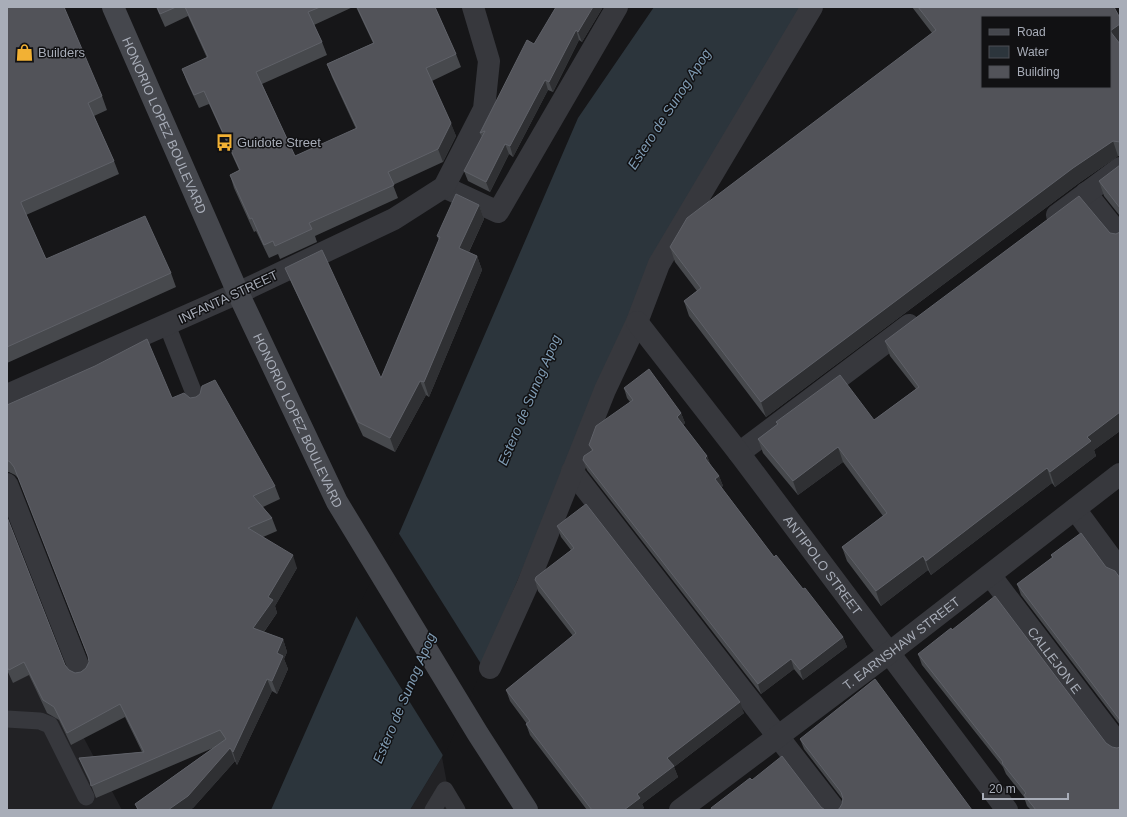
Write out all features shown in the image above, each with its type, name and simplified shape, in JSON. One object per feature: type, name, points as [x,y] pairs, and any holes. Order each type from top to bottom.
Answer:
[{"type":"main road","name":"HONORIO LOPEZ BOULEVARD","points":[[113,7],[238,293],[337,502],[478,734],[527,810]]},
{"type":"street","points":[[473,7],[489,61],[484,109],[444,187],[498,212],[617,7]]},
{"type":"street","points":[[490,668],[528,586],[572,471],[605,390],[637,322],[659,264],[812,7]]},
{"type":"street","points":[[1042,226],[1120,168]]},
{"type":"street","name":"INFANTA STREET","points":[[7,395],[238,293],[394,219],[444,187]]},
{"type":"street","points":[[1086,193],[1120,236]]},
{"type":"street","points":[[739,453],[922,316]]},
{"type":"street","name":"ANTIPOLO STREET","points":[[637,322],[739,453],[1007,810]]},
{"type":"street","points":[[572,471],[836,810]]},
{"type":"street","name":"T. EARNSHAW STREET","points":[[680,810],[889,653],[1120,474]]},
{"type":"street","points":[[7,484],[80,673]]},
{"type":"street","points":[[1075,509],[1120,570]]},
{"type":"street","name":"CALLEJON E","points":[[990,575],[1120,746]]},
{"type":"lane","points":[[167,325],[197,401]]},
{"type":"lane","points":[[7,719],[40,721],[50,725],[86,797]]},
{"type":"lane","points":[[433,810],[445,790],[457,810]]},
{"type":"shaded area","points":[[7,566],[77,725],[122,810],[7,810]]},
{"type":"shaded area","points":[[442,757],[452,810],[410,810]]},
{"type":"water","name":"Estero de Sunog Apog","points":[[654,7],[804,7],[650,271],[442,757],[410,810],[271,810],[368,590],[398,536],[578,118]]},
{"type":"pier","points":[[398,532],[483,667],[444,757],[355,614]]},
{"type":"building","points":[[7,7],[64,7],[102,96],[88,103],[114,161],[21,202],[46,259],[145,216],[171,273],[7,347]]},
{"type":"building","points":[[157,7],[176,7],[160,14]]},
{"type":"building","points":[[185,7],[320,7],[308,12],[322,42],[256,72],[295,156],[357,128],[327,64],[374,43],[357,7],[435,7],[456,54],[426,68],[451,123],[438,149],[388,172],[394,185],[309,223],[312,229],[275,246],[273,241],[264,245],[252,218],[250,219],[230,175],[240,170],[204,91],[194,95],[182,69],[208,57]]},
{"type":"building","points":[[556,7],[593,7],[578,32],[576,30],[549,82],[545,80],[510,146],[505,144],[486,182],[464,171],[485,131],[480,133],[527,40],[534,44]]},
{"type":"building","points":[[918,7],[1114,7],[1120,18],[1120,24],[1111,30],[1111,16],[981,16],[981,88],[1111,88],[1111,32],[1120,44],[1120,142],[1113,141],[1073,168],[761,402],[684,301],[701,288],[670,247],[687,218],[936,30]]},
{"type":"building","points":[[1120,165],[1120,208],[1099,181]]},
{"type":"building","points":[[456,194],[479,205],[459,248],[477,256],[424,382],[420,381],[390,438],[358,422],[285,268],[322,250],[381,378],[440,237],[437,236]]},
{"type":"building","points":[[1079,196],[1110,233],[1116,234],[1120,232],[1120,412],[1087,437],[1091,441],[1050,472],[1047,468],[926,561],[923,556],[876,591],[842,547],[887,513],[838,447],[793,481],[758,439],[778,424],[776,422],[840,375],[874,420],[919,387],[885,341]]},
{"type":"building","points":[[147,339],[172,398],[184,393],[190,398],[196,397],[200,394],[202,386],[215,380],[275,486],[253,496],[272,518],[248,528],[293,555],[268,597],[273,600],[253,628],[283,639],[277,653],[283,656],[272,681],[267,679],[233,752],[230,748],[188,796],[168,810],[136,810],[138,809],[135,804],[226,739],[220,730],[91,786],[90,780],[79,758],[144,752],[120,704],[67,733],[54,707],[43,700],[24,662],[9,670],[7,667],[7,517],[65,665],[69,670],[75,673],[81,672],[86,668],[89,662],[88,656],[14,467],[7,460],[7,405],[95,366]]},
{"type":"building","points":[[649,369],[681,413],[677,417],[707,456],[705,458],[719,476],[715,479],[774,557],[776,555],[803,589],[805,588],[843,637],[800,670],[791,659],[758,684],[583,460],[584,456],[593,450],[589,445],[596,426],[633,400],[624,388]]},
{"type":"building","points":[[586,504],[740,702],[667,758],[674,766],[637,794],[640,798],[624,810],[592,810],[526,724],[530,721],[506,690],[576,633],[535,580],[536,577],[574,548],[557,526]]},
{"type":"building","points":[[1081,533],[1106,567],[1115,571],[1120,578],[1120,720],[1017,584],[1053,557],[1051,555]]},
{"type":"building","points":[[995,596],[1106,743],[1112,747],[1120,747],[1120,810],[1036,810],[1024,795],[1026,793],[1002,763],[1003,762],[918,654],[951,628],[952,630]]},
{"type":"building","points":[[875,679],[972,810],[836,810],[839,809],[842,804],[843,798],[841,792],[800,739]]},
{"type":"building","points":[[782,756],[821,807],[825,810],[712,810],[711,808],[750,778],[752,780]]},
{"type":"place","name":"Builders","points":[[25,52]]},
{"type":"place","name":"Guidote Street","points":[[224,142]]}]
